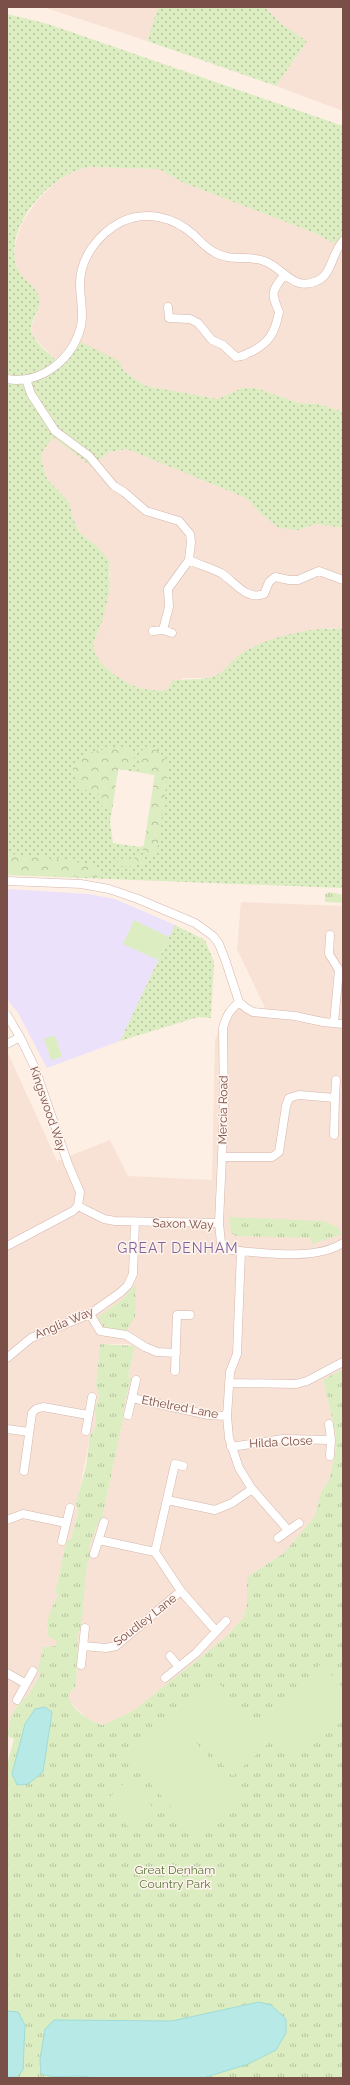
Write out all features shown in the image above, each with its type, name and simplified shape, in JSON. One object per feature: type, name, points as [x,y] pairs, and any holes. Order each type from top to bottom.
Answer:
[{"type":"street","points":[[7,379],[26,379],[49,371],[63,359],[72,348],[81,326],[83,315],[80,285],[81,273],[85,260],[95,243],[104,233],[124,220],[149,216],[161,217],[183,226],[214,252],[234,258],[264,260],[296,283],[303,284],[319,281],[324,275],[343,241]]},
{"type":"street","points":[[168,307],[169,318],[190,319],[198,323],[212,340],[223,345],[236,357],[243,357],[266,344],[274,329],[279,312],[273,301],[273,294],[284,275]]},
{"type":"street","points":[[26,379],[31,394],[55,431],[89,456],[114,486],[124,492],[146,511],[170,517],[185,526],[190,534],[191,542],[189,560],[168,589],[169,607],[163,630]]},
{"type":"street","points":[[189,560],[221,573],[241,590],[260,596],[264,594],[271,578],[275,577],[298,580],[319,571],[343,580]]},
{"type":"street","points":[[153,631],[163,630],[172,633]]},
{"type":"street","points":[[7,881],[74,883],[109,889],[138,899],[195,923],[206,929],[219,944],[239,1002],[253,1012],[295,1016],[339,1023],[339,970],[329,954],[330,935]]},
{"type":"street","name":"Mercia Road","points":[[219,1223],[222,1157],[223,1028],[225,1018],[231,1008],[239,1002]]},
{"type":"street","name":"Kingswood Way","points":[[7,1015],[20,1037],[35,1068],[54,1128],[80,1192],[78,1206]]},
{"type":"street","points":[[7,1044],[20,1037]]},
{"type":"street","points":[[334,1135],[336,1080]]},
{"type":"street","points":[[222,1157],[272,1157],[279,1152],[286,1106],[290,1098],[299,1095],[335,1098]]},
{"type":"street","points":[[7,1246],[55,1222],[73,1211],[78,1206]]},
{"type":"street","name":"Saxon Way","points":[[78,1206],[104,1219],[135,1222],[219,1223],[221,1243],[231,1250],[313,1254],[326,1251],[343,1243]]},
{"type":"street","name":"Anglia Way","points":[[7,1358],[31,1338],[90,1314],[121,1292],[132,1280],[135,1262],[135,1222]]},
{"type":"street","points":[[241,1251],[237,1354],[230,1372],[227,1416],[231,1447],[239,1468],[252,1489],[288,1530]]},
{"type":"street","points":[[90,1314],[100,1331],[126,1335],[145,1347],[157,1352],[176,1353]]},
{"type":"street","points":[[175,1372],[178,1315],[190,1315]]},
{"type":"street","points":[[229,1382],[296,1384],[307,1381],[343,1362]]},
{"type":"street","name":"Ethelred Lane","points":[[128,1415],[136,1380]]},
{"type":"street","points":[[86,1431],[92,1397]]},
{"type":"street","name":"Ethelred Lane","points":[[132,1398],[208,1415],[227,1416]]},
{"type":"street","points":[[24,1471],[32,1414],[36,1409],[43,1407],[88,1415]]},
{"type":"street","name":"Hilda Close","points":[[329,1424],[331,1440],[330,1456]]},
{"type":"street","points":[[7,1429],[29,1432]]},
{"type":"street","name":"Hilda Close","points":[[231,1447],[283,1439],[331,1440]]},
{"type":"street","points":[[155,1552],[175,1464],[183,1466]]},
{"type":"street","points":[[167,1500],[215,1510],[232,1503],[252,1489]]},
{"type":"street","points":[[62,1541],[70,1508]]},
{"type":"street","points":[[7,1523],[16,1516],[23,1514],[66,1523]]},
{"type":"street","points":[[94,1554],[104,1522]]},
{"type":"street","points":[[278,1538],[299,1522]]},
{"type":"street","points":[[99,1540],[155,1552],[182,1591],[216,1631]]},
{"type":"street","name":"Soudley Lane","points":[[83,1646],[106,1648],[116,1646],[182,1591]]},
{"type":"street","points":[[165,1678],[196,1653],[226,1621]]},
{"type":"street","points":[[81,1665],[85,1628]]},
{"type":"street","points":[[170,1656],[178,1666]]},
{"type":"street","points":[[17,1700],[33,1671]]},
{"type":"street","points":[[7,1673],[26,1684]]},
{"type":"shaded area","points":[[43,7],[158,7],[147,41]]},
{"type":"shaded area","points":[[265,7],[343,7],[343,111],[276,86],[307,41],[281,24]]},
{"type":"shaded area","points":[[88,167],[159,169],[184,183],[315,233],[331,242],[343,243],[343,412],[319,404],[298,403],[256,388],[242,388],[218,399],[146,386],[125,372],[119,361],[57,361],[34,338],[31,328],[39,307],[36,290],[19,274],[15,260],[15,245],[22,223],[36,202],[56,182],[78,169]]},
{"type":"shaded area","points":[[53,436],[91,466],[109,452],[127,449],[246,498],[262,515],[298,530],[316,524],[343,528],[343,629],[329,628],[277,638],[253,647],[216,676],[210,678],[183,678],[163,692],[142,689],[129,684],[112,673],[101,663],[95,653],[93,643],[105,610],[110,572],[99,548],[80,533],[73,519],[69,502],[47,479],[41,459],[43,451]]},
{"type":"shaded area","points":[[7,889],[89,894],[115,899],[175,925],[120,1041],[47,1068],[18,1013],[7,999]]},
{"type":"shaded area","points":[[241,902],[343,906],[343,1369],[323,1380],[336,1435],[335,1455],[329,1480],[321,1492],[315,1516],[284,1553],[250,1575],[247,1583],[247,1605],[243,1618],[227,1636],[133,1711],[103,1725],[88,1720],[69,1701],[68,1695],[76,1686],[78,1632],[81,1630],[87,1564],[92,1553],[89,1548],[98,1523],[102,1519],[124,1415],[123,1411],[130,1382],[133,1378],[128,1377],[135,1346],[127,1344],[100,1344],[96,1385],[99,1397],[94,1411],[96,1414],[95,1429],[90,1436],[76,1508],[78,1513],[71,1540],[66,1542],[55,1593],[59,1595],[50,1614],[47,1632],[49,1637],[58,1641],[56,1646],[43,1647],[41,1673],[28,1696],[25,1697],[21,1704],[19,1703],[11,1716],[7,1736],[7,1051],[57,1161],[110,1140],[128,1176],[212,1180],[215,1040],[227,1008],[266,1010],[237,949]]},
{"type":"green space","points":[[158,7],[265,7],[281,24],[307,41],[276,86],[147,41]]},
{"type":"green space","points":[[7,14],[48,24],[343,126],[343,243],[331,242],[315,233],[184,183],[159,169],[88,167],[60,179],[47,189],[35,202],[26,215],[19,230],[15,245],[15,260],[19,273],[34,288],[40,299],[31,328],[34,338],[57,361],[76,340],[119,361],[125,372],[146,386],[218,399],[242,388],[256,388],[298,403],[319,404],[343,412],[343,528],[316,524],[298,530],[279,528],[262,515],[246,498],[127,449],[109,452],[91,466],[53,437],[43,451],[41,459],[47,479],[69,502],[73,519],[80,533],[99,548],[109,561],[109,592],[103,619],[93,643],[95,653],[101,663],[112,673],[129,684],[142,689],[163,691],[168,689],[172,681],[210,678],[215,676],[238,656],[260,644],[274,639],[303,631],[317,629],[343,629],[343,888],[7,875]],"holes":[[[118,769],[155,775],[144,846],[140,847],[113,843],[110,822]]]},
{"type":"green space","points":[[127,748],[135,759],[133,766],[125,770],[118,769],[112,811],[99,805],[100,795],[81,787],[73,768],[82,756],[88,753]]},
{"type":"green space","points":[[150,748],[154,749],[164,757],[168,774],[157,850],[150,858],[141,847],[144,845],[155,775],[138,772],[142,750]]},
{"type":"green space","points":[[7,853],[28,857],[37,855],[54,861],[59,858],[67,861],[95,865],[98,872],[104,874],[106,877],[7,875]]},
{"type":"green space","points":[[136,855],[147,860],[141,864],[131,867],[120,866],[117,861],[122,859],[133,862]]},
{"type":"green space","points":[[330,892],[343,895],[343,903],[325,902],[325,894]]},
{"type":"green space","points":[[134,920],[169,937],[158,960],[123,944]]},
{"type":"green space","points":[[175,925],[205,940],[214,962],[211,1018],[198,1017],[120,1041]]},
{"type":"green space","points":[[55,1035],[62,1057],[51,1060],[44,1039]]},
{"type":"green space","points":[[229,1217],[323,1221],[338,1227],[342,1234],[312,1244],[311,1238],[236,1236],[231,1233]]},
{"type":"green space","points":[[136,1284],[135,1317],[127,1330],[105,1329],[98,1317],[123,1299]]},
{"type":"green space","name":"Great Denham Country Park","points":[[100,1344],[135,1346],[128,1377],[133,1378],[130,1382],[123,1411],[124,1415],[102,1519],[98,1523],[89,1548],[92,1553],[87,1564],[81,1630],[78,1632],[76,1686],[68,1695],[73,1705],[81,1714],[92,1721],[103,1725],[133,1711],[227,1636],[243,1618],[247,1605],[247,1579],[250,1575],[284,1553],[315,1516],[321,1492],[329,1480],[335,1455],[336,1435],[323,1380],[343,1369],[343,2078],[7,2078],[7,1764],[14,1739],[7,1736],[11,1716],[19,1703],[21,1704],[25,1697],[28,1696],[41,1673],[38,1671],[43,1647],[56,1646],[57,1641],[49,1637],[47,1626],[49,1615],[59,1595],[55,1593],[66,1542],[71,1539],[78,1513],[76,1503],[86,1466],[90,1436],[95,1428],[96,1414],[94,1411],[99,1397],[96,1385]]},
{"type":"green space","points":[[321,1664],[343,1688],[343,1715],[293,1760],[259,1722]]},
{"type":"green space","points":[[214,1678],[271,1741],[233,1776],[176,1713]]},
{"type":"green space","points":[[172,1716],[242,1794],[196,1834],[126,1757]]},
{"type":"green space","points":[[128,1780],[156,1811],[133,1832],[105,1801]]},
{"type":"green space","points":[[7,1937],[18,1961],[7,1966]]},
{"type":"water","points":[[45,1707],[52,1712],[43,1772],[28,1784],[17,1785],[12,1774],[25,1724],[35,1709]]},
{"type":"water","points":[[259,2002],[271,2005],[286,2019],[286,2033],[276,2050],[248,2064],[203,2078],[93,2078],[80,2076],[48,2076],[41,2074],[40,2060],[45,2029],[54,2020],[172,2021]]},
{"type":"water","points":[[7,2011],[18,2012],[25,2025],[23,2070],[17,2077],[7,2077]]},
{"type":"district","name":"GREAT DENHAM","points":[[178,1248]]}]
